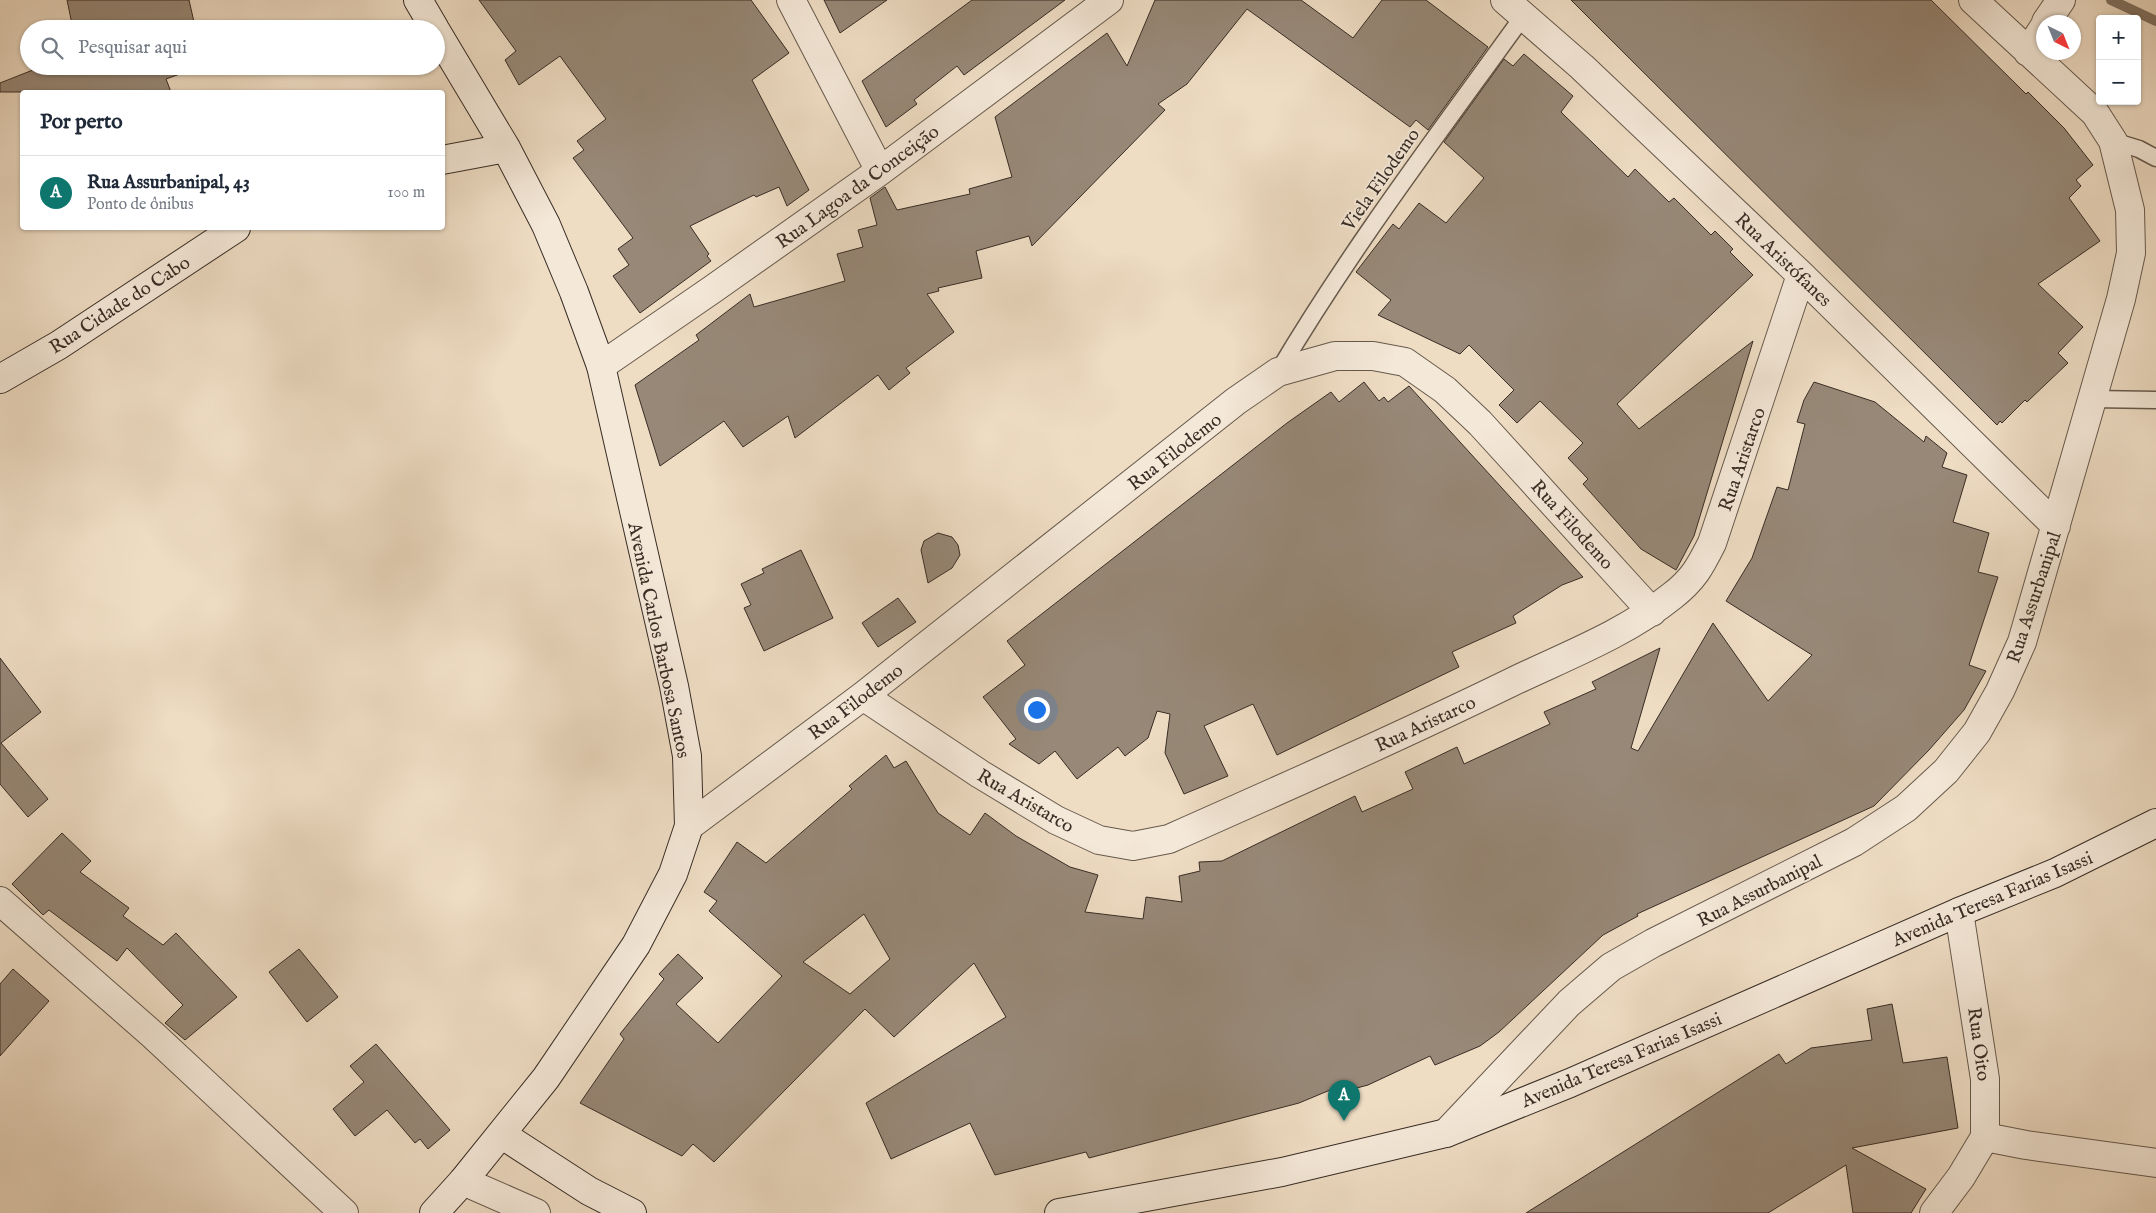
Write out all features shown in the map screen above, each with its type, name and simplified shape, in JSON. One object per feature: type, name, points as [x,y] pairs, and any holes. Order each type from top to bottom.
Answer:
[{"type":"street","name":"Avenida Carlos Barbosa Santos","points":[[418,0],[430,20]]},
{"type":"street","points":[[791,0],[880,170]]},
{"type":"street","name":"Rua Lagoa da Conceição","points":[[601,366],[880,170],[1108,0]]},
{"type":"street","name":"Rua Assurbanipal","points":[[1446,1133],[1569,1003],[1611,968],[1653,943],[1854,842],[1906,808],[1946,771],[1977,732],[2000,691],[2022,642],[2121,299],[2130,253],[2130,210],[2114,141],[2095,113],[1973,0]]},
{"type":"street","points":[[2051,15],[2061,0]]},
{"type":"street","name":"Rua Aristófanes","points":[[1514,7],[1801,275],[2056,526]]},
{"type":"street","points":[[2028,52],[2036,40]]},
{"type":"street","name":"Avenida Carlos Barbosa Santos","points":[[434,1213],[463,1181],[546,1078],[636,945],[673,874],[689,826],[687,756],[674,686],[601,366],[546,225],[506,148],[445,45]]},
{"type":"street","points":[[445,159],[506,148]]},
{"type":"street","name":"Rua Cidade do Cabo","points":[[0,379],[59,345],[233,230]]},
{"type":"street","name":"Rua Aristarco","points":[[863,696],[980,774],[1056,820],[1099,840],[1133,846],[1169,840],[1410,731],[1613,634],[1652,612],[1697,573],[1712,543],[1801,275]]},
{"type":"street","name":"Rua Filodemo","points":[[689,826],[863,696],[1236,401],[1278,372],[1335,356],[1372,356],[1405,362],[1445,390],[1480,422],[1652,612]]},
{"type":"street","name":"Avenida Teresa Farias Isassi","points":[[1059,1213],[1282,1172],[1446,1133],[1570,1083],[1959,912],[2152,831]]},
{"type":"street","points":[[0,901],[153,1035],[344,1213]]},
{"type":"street","name":"Rua Oito","points":[[1959,912],[1985,1078],[1985,1136]]},
{"type":"street","points":[[501,1134],[589,1191],[632,1213]]},
{"type":"street","points":[[1934,1213],[1961,1177],[1985,1136],[2026,1145],[2156,1163]]},
{"type":"street","points":[[463,1181],[536,1213]]},
{"type":"lane","name":"Viela Filodemo","points":[[1278,372],[1334,282],[1514,7]]},
{"type":"lane","points":[[2114,141],[2139,149],[2156,158]]},
{"type":"lane","points":[[2092,399],[2156,400]]},
{"type":"building","points":[[67,0],[189,0],[194,20],[71,20]]},
{"type":"building","points":[[479,0],[751,0],[789,53],[752,80],[809,190],[787,206],[779,187],[756,197],[754,195],[690,226],[709,254],[707,256],[711,261],[640,313],[613,276],[629,265],[618,249],[633,238],[573,158],[584,150],[577,141],[606,119],[560,56],[519,85],[505,60],[516,51]]},
{"type":"building","points":[[824,0],[887,0],[840,33]]},
{"type":"building","points":[[972,0],[1065,0],[964,75],[957,66],[914,100],[917,104],[886,127],[862,81]]},
{"type":"building","points":[[1155,0],[1301,0],[1353,38],[1382,0],[1426,0],[1488,47],[1428,130],[1416,120],[1410,127],[1247,9],[1187,84],[1158,104],[1165,110],[1032,246],[1029,236],[976,251],[982,278],[938,288],[939,291],[927,294],[954,332],[906,368],[910,373],[889,390],[878,375],[795,438],[788,416],[743,447],[724,421],[660,466],[635,385],[699,340],[696,335],[750,294],[754,307],[845,281],[837,254],[863,247],[858,230],[877,225],[870,198],[885,187],[897,210],[970,194],[969,189],[1012,177],[995,117],[1107,33],[1127,66]]},
{"type":"building","points":[[1571,0],[1931,0],[2026,94],[2028,92],[2064,128],[2093,165],[2076,180],[2081,186],[2069,198],[2100,241],[2038,284],[2083,327],[2058,353],[2068,363],[2027,402],[2025,400],[2002,423],[2000,421],[1997,425]]},
{"type":"building","points":[[1524,54],[1573,96],[1561,112],[1628,177],[1635,169],[1669,202],[1674,198],[1711,235],[1715,231],[1733,249],[1730,252],[1753,275],[1617,404],[1639,429],[1753,341],[1694,536],[1676,570],[1641,549],[1583,484],[1588,479],[1568,458],[1583,443],[1540,401],[1517,423],[1499,405],[1514,390],[1469,345],[1460,354],[1378,315],[1391,300],[1356,272],[1393,224],[1399,229],[1419,203],[1446,223],[1484,178],[1444,142],[1504,59],[1513,66]]},
{"type":"building","points":[[20,75],[177,75],[166,79],[170,90],[20,90],[20,92],[0,92],[0,83]]},
{"type":"building","points":[[1364,382],[1379,401],[1384,397],[1388,402],[1409,386],[1583,577],[1562,585],[1513,616],[1516,623],[1452,652],[1459,667],[1277,755],[1253,704],[1204,726],[1228,776],[1184,794],[1165,753],[1170,714],[1157,711],[1148,738],[1125,756],[1118,747],[1077,779],[1055,751],[1039,764],[1009,744],[1016,739],[983,697],[1025,665],[1007,641],[1287,423],[1331,392],[1339,402]]},
{"type":"building","points":[[1814,382],[1875,402],[1924,442],[1926,436],[1947,453],[1942,467],[1967,475],[1953,522],[1989,533],[1978,572],[1998,577],[1969,665],[1986,671],[1964,710],[1929,750],[1874,806],[1637,914],[1638,916],[1603,935],[1499,1032],[1480,1046],[1435,1065],[1430,1056],[1368,1085],[1338,1093],[1335,1088],[1299,1103],[1089,1158],[1086,1152],[995,1175],[970,1123],[891,1159],[866,1103],[1006,1017],[974,963],[894,1037],[865,1009],[714,1162],[693,1144],[682,1156],[580,1103],[624,1039],[620,1034],[664,979],[659,974],[678,954],[703,978],[676,1004],[718,1043],[782,976],[709,911],[717,901],[704,892],[737,842],[766,863],[852,789],[849,786],[886,755],[894,768],[906,761],[938,813],[970,835],[985,813],[1016,836],[1070,867],[1098,875],[1085,912],[1143,919],[1146,897],[1182,902],[1179,876],[1200,871],[1199,862],[1222,861],[1355,796],[1362,812],[1413,789],[1405,772],[1457,747],[1464,764],[1550,724],[1544,712],[1596,689],[1592,682],[1660,648],[1631,748],[1638,751],[1713,623],[1768,701],[1812,655],[1726,601],[1752,558],[1777,487],[1788,490],[1805,424],[1797,422],[1804,400]],"holes":[[[864,914],[890,959],[850,994],[803,962]]]},
{"type":"building","points":[[938,533],[952,537],[958,545],[960,555],[952,568],[928,583],[921,550],[924,541]]},
{"type":"building","points":[[801,550],[833,618],[764,651],[744,608],[751,605],[741,584],[764,573],[762,569]]},
{"type":"building","points":[[898,598],[916,622],[878,647],[862,623]]},
{"type":"building","points":[[0,658],[41,712],[1,743],[48,799],[28,817],[0,784]]},
{"type":"building","points":[[62,833],[91,861],[80,872],[129,908],[123,916],[163,945],[176,933],[237,997],[185,1040],[165,1023],[183,1005],[127,948],[117,961],[49,910],[43,915],[12,884]]},
{"type":"building","points":[[299,949],[338,997],[307,1022],[269,972]]},
{"type":"building","points":[[13,969],[49,1001],[0,1056],[0,984]]},
{"type":"building","points":[[1892,1004],[1903,1063],[1947,1057],[1958,1128],[1852,1148],[1926,1189],[1911,1213],[1853,1213],[1846,1165],[1768,1213],[1526,1213],[1779,1054],[1786,1064],[1811,1048],[1872,1040],[1867,1009]]},
{"type":"building","points":[[376,1044],[450,1130],[428,1149],[420,1139],[415,1143],[387,1110],[355,1136],[333,1109],[364,1082],[350,1066]]},
{"type":"waterway","points":[[2111,0],[2156,21]]},
{"type":"place","name":"Rua Assurbanipal, 43","points":[[1344,1121]]}]
